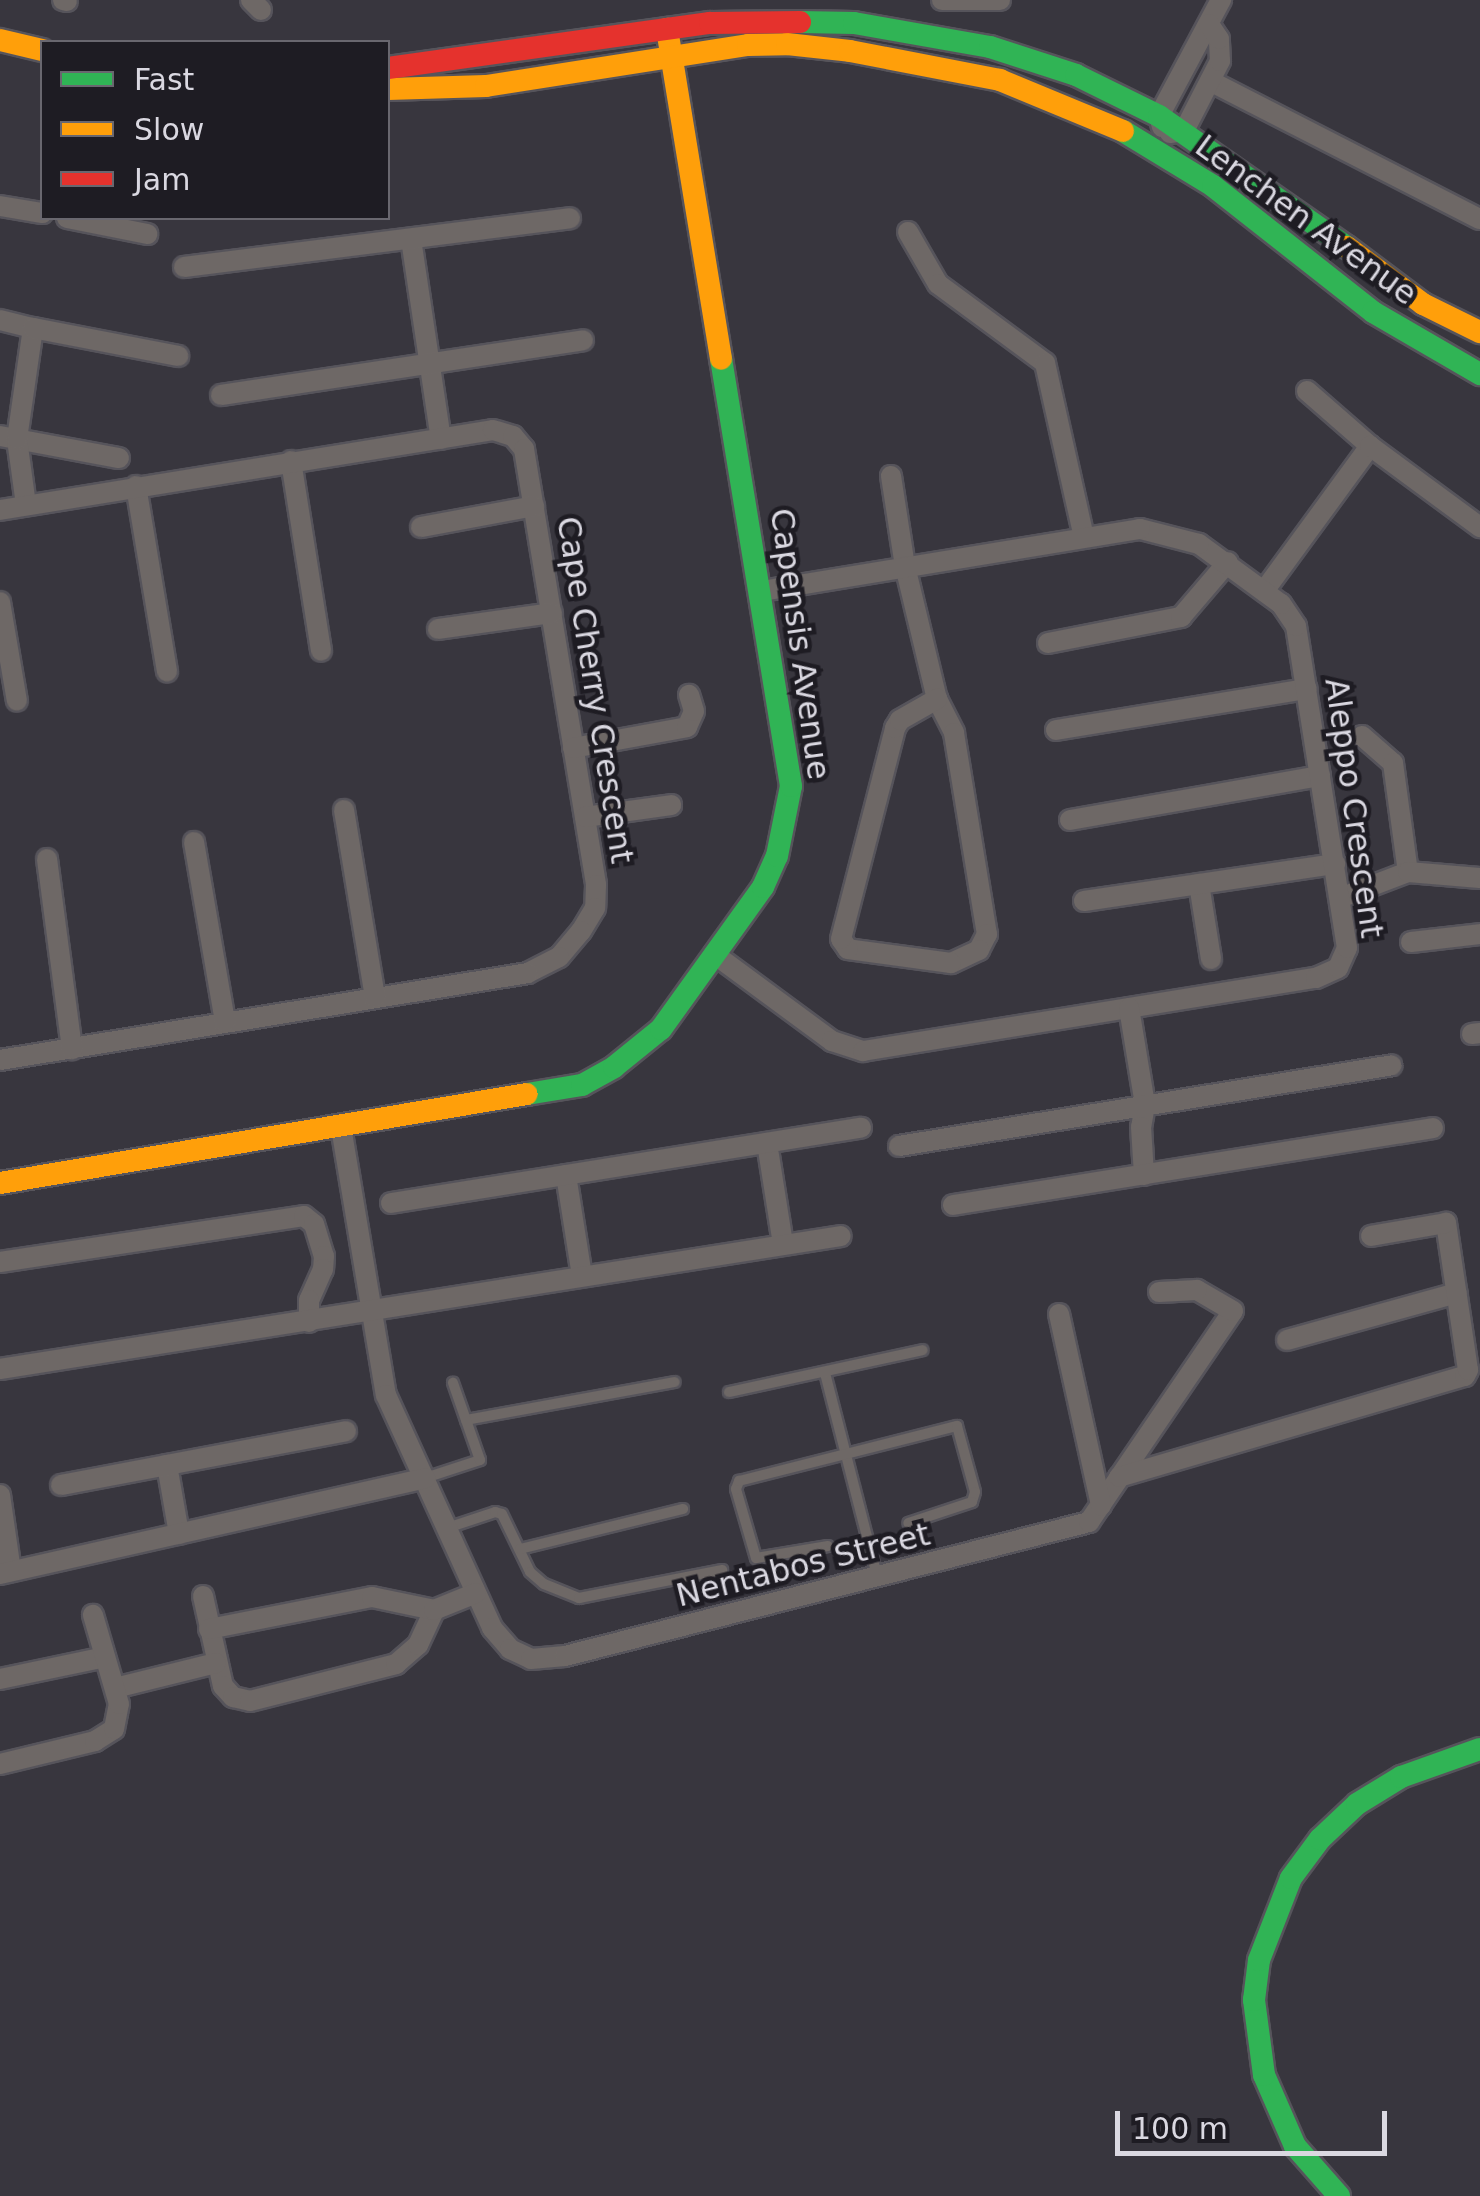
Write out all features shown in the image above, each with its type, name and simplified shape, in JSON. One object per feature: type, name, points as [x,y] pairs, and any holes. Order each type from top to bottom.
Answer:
[{"type":"main road","name":"Lenchen Avenue","points":[[390,68],[666,29],[807,20],[920,32],[1036,60],[1091,82],[1169,127],[1423,304],[1480,332]]},
{"type":"main road","name":"Capensis Avenue","points":[[0,1183],[582,1085],[647,1043],[763,887],[777,856],[791,794],[666,29]]},
{"type":"main road","points":[[0,40],[40,50]]},
{"type":"main road","name":"Lenchen Avenue","points":[[390,88],[486,86],[748,45],[850,50],[1000,80],[1122,131],[1194,175],[1260,219],[1372,312],[1480,374]]},
{"type":"main road","points":[[1340,2196],[1295,2146],[1264,2075],[1254,2000],[1273,1916],[1290,1878],[1320,1839],[1357,1804],[1401,1777],[1480,1749]]},
{"type":"street","points":[[942,0],[1000,0]]},
{"type":"street","points":[[1194,175],[1169,127],[1221,0]]},
{"type":"street","points":[[1122,131],[1169,127],[1210,82],[1221,54],[1209,24]]},
{"type":"street","points":[[1210,82],[1480,219]]},
{"type":"street","points":[[0,206],[40,213]]},
{"type":"street","points":[[184,267],[570,218]]},
{"type":"street","points":[[78,220],[148,234]]},
{"type":"street","points":[[908,232],[938,284],[1045,363],[1084,537]]},
{"type":"street","points":[[411,238],[441,439]]},
{"type":"street","points":[[0,320],[178,356]]},
{"type":"street","points":[[26,505],[8,438],[33,328]]},
{"type":"street","points":[[221,394],[583,340]]},
{"type":"street","points":[[1307,391],[1370,446],[1480,527]]},
{"type":"street","name":"Cape Cherry Crescent","points":[[0,510],[493,430],[514,436],[524,449],[596,885],[595,908],[560,957],[528,973],[0,1060]]},
{"type":"street","points":[[8,438],[119,458]]},
{"type":"street","points":[[1264,591],[1370,446]]},
{"type":"street","points":[[291,461],[322,651]]},
{"type":"street","points":[[891,476],[905,566],[937,700],[954,734],[987,934],[980,950],[951,963],[848,949],[841,939],[895,728],[937,700]]},
{"type":"street","points":[[136,486],[167,671]]},
{"type":"street","points":[[422,527],[534,506]]},
{"type":"street","name":"Aleppo Crescent","points":[[714,954],[832,1041],[863,1051],[1332,973],[1345,960],[1347,948],[1307,688],[1292,616],[1228,562],[1192,542],[1152,530],[1084,537],[760,592]]},
{"type":"street","points":[[1048,643],[1181,617],[1228,562]]},
{"type":"street","points":[[0,602],[17,701]]},
{"type":"street","points":[[438,629],[552,618]]},
{"type":"street","points":[[471,636],[552,618]]},
{"type":"street","points":[[1056,730],[1307,688]]},
{"type":"street","points":[[574,748],[686,727],[694,711],[689,695]]},
{"type":"street","points":[[1362,736],[1392,758],[1408,872]]},
{"type":"street","points":[[1070,820],[1320,776]]},
{"type":"street","points":[[585,817],[671,804]]},
{"type":"street","points":[[344,810],[375,996]]},
{"type":"street","points":[[194,842],[225,1022]]},
{"type":"street","points":[[47,860],[72,1049]]},
{"type":"street","points":[[1084,901],[1335,864]]},
{"type":"street","points":[[1340,898],[1408,872],[1480,878]]},
{"type":"street","points":[[1198,884],[1211,959]]},
{"type":"street","points":[[1412,942],[1480,934]]},
{"type":"street","points":[[1129,1008],[1145,1105],[1141,1128],[1144,1175]]},
{"type":"street","points":[[899,1146],[1392,1065]]},
{"type":"street","points":[[209,1629],[372,1598],[434,1610],[476,1592],[386,1394],[342,1128]]},
{"type":"street","points":[[391,1203],[861,1128]]},
{"type":"street","points":[[953,1205],[1433,1128]]},
{"type":"street","points":[[768,1143],[783,1244]]},
{"type":"street","points":[[566,1175],[582,1276]]},
{"type":"street","points":[[0,1262],[304,1216],[314,1224],[324,1256],[323,1269],[308,1300],[309,1322]]},
{"type":"street","points":[[1120,1478],[1465,1376],[1468,1370],[1446,1223],[1372,1236]]},
{"type":"street","points":[[0,1369],[841,1236]]},
{"type":"street","points":[[1095,1514],[1232,1310],[1197,1290],[1160,1292]]},
{"type":"street","points":[[1287,1340],[1457,1293]]},
{"type":"street","points":[[1059,1314],[1095,1514]]},
{"type":"street","points":[[60,1485],[346,1431]]},
{"type":"street","points":[[167,1465],[179,1534]]},
{"type":"street","points":[[0,1496],[6,1572],[425,1478]]},
{"type":"street","name":"Nentabos Street","points":[[476,1592],[502,1642],[531,1659],[552,1659],[877,1578],[1095,1514]]},
{"type":"street","points":[[202,1596],[216,1662],[228,1694],[242,1700],[262,1699],[396,1664],[418,1645],[434,1610]]},
{"type":"street","points":[[0,1764],[108,1734],[119,1714],[93,1615]]},
{"type":"street","points":[[0,1679],[105,1657]]},
{"type":"street","points":[[114,1688],[216,1662]]},
{"type":"lane","points":[[729,1392],[923,1350]]},
{"type":"lane","points":[[825,1373],[877,1578]]},
{"type":"lane","points":[[466,1420],[675,1382]]},
{"type":"lane","points":[[425,1478],[479,1462],[453,1383]]},
{"type":"lane","points":[[828,1546],[756,1558],[736,1489],[744,1476],[957,1426],[975,1492],[972,1502],[908,1522]]},
{"type":"lane","points":[[520,1549],[683,1509]]},
{"type":"lane","points":[[448,1528],[499,1512],[530,1572],[544,1584],[579,1598],[722,1570]]},
{"type":"traffic: fast","points":[[800,22],[854,23],[990,47],[1076,75],[1159,116],[1347,247]]},
{"type":"traffic: fast","points":[[1123,131],[1213,186],[1373,312],[1480,374]]},
{"type":"traffic: fast","points":[[527,1094],[582,1085],[614,1067],[661,1029],[763,887],[777,856],[791,786],[721,359]]},
{"type":"traffic: fast","points":[[1339,2196],[1295,2146],[1264,2075],[1254,2000],[1259,1960],[1291,1878],[1320,1839],[1357,1804],[1401,1777],[1480,1749]]},
{"type":"traffic: slow","points":[[667,29],[721,359]]},
{"type":"traffic: slow","points":[[0,40],[40,50]]},
{"type":"traffic: slow","points":[[390,89],[486,86],[748,45],[787,44],[850,51],[1000,80],[1123,131]]},
{"type":"traffic: slow","points":[[1347,247],[1423,304],[1480,332]]},
{"type":"traffic: slow","points":[[0,1183],[527,1094]]},
{"type":"traffic: jam","points":[[390,68],[710,23],[800,22]]}]
